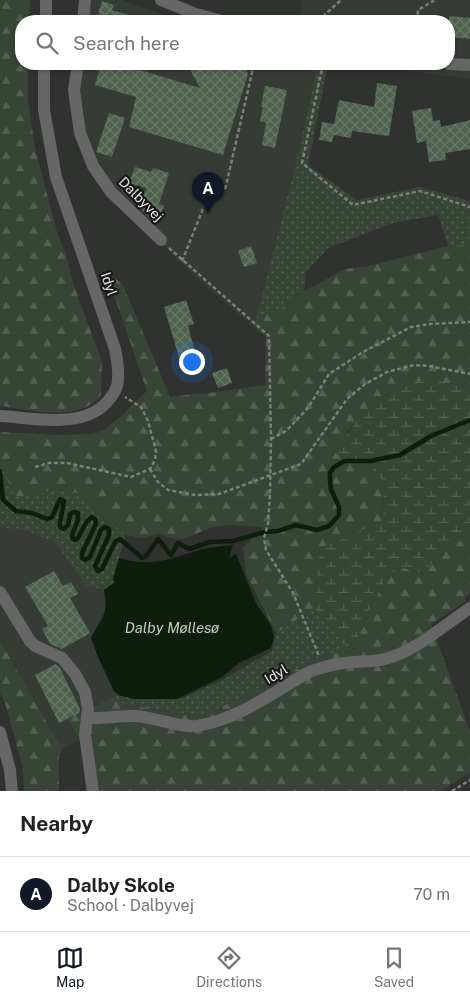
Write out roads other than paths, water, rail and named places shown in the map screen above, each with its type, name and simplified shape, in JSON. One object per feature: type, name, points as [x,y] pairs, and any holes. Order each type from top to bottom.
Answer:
[{"type":"street","points":[[46,0],[46,15]]},
{"type":"street","points":[[84,15],[85,0]]},
{"type":"street","points":[[162,0],[200,15]]},
{"type":"street","points":[[455,64],[470,65]]},
{"type":"street","name":"Idyl","points":[[0,416],[72,419],[89,415],[101,410],[115,392],[118,381],[116,349],[56,177],[44,110],[44,70]]},
{"type":"street","name":"Dalbyvej","points":[[77,70],[74,90],[80,133],[93,166],[110,192],[160,240]]},
{"type":"street","points":[[0,592],[30,641],[36,646],[62,658],[75,674],[85,692],[88,709],[85,735],[92,791]]},
{"type":"street","name":"Idyl","points":[[87,718],[105,719],[134,716],[194,726],[231,717],[323,666],[357,661],[372,662],[400,654],[470,608]]},
{"type":"street","points":[[0,732],[10,770],[12,791]]},
{"type":"water","name":"Dalby Møllesø","points":[[233,545],[229,558],[236,554],[256,603],[271,626],[274,637],[271,648],[239,663],[222,677],[177,699],[133,699],[119,695],[114,691],[91,638],[104,616],[106,605],[104,590],[114,583],[113,579],[119,558],[142,562],[162,561],[203,549]]},
{"type":"waterway","points":[[0,471],[3,500],[16,511],[32,513],[47,519],[52,517],[60,499],[64,501],[60,527],[64,529],[68,525],[70,514],[78,513],[78,520],[72,535],[73,539],[76,540],[89,519],[92,517],[95,519],[96,524],[82,553],[82,558],[85,560],[90,557],[101,530],[105,527],[109,529],[109,535],[95,566],[98,571],[102,569],[115,542],[120,539],[142,558],[146,556],[158,539],[171,555],[178,543],[189,549],[210,542],[233,541],[296,525],[317,530],[329,526],[339,515],[339,507],[331,489],[330,481],[330,473],[334,467],[345,461],[370,461],[400,455],[431,436],[470,420]]},
{"type":"place","name":"Dalby Skole","points":[[208,213]]}]
